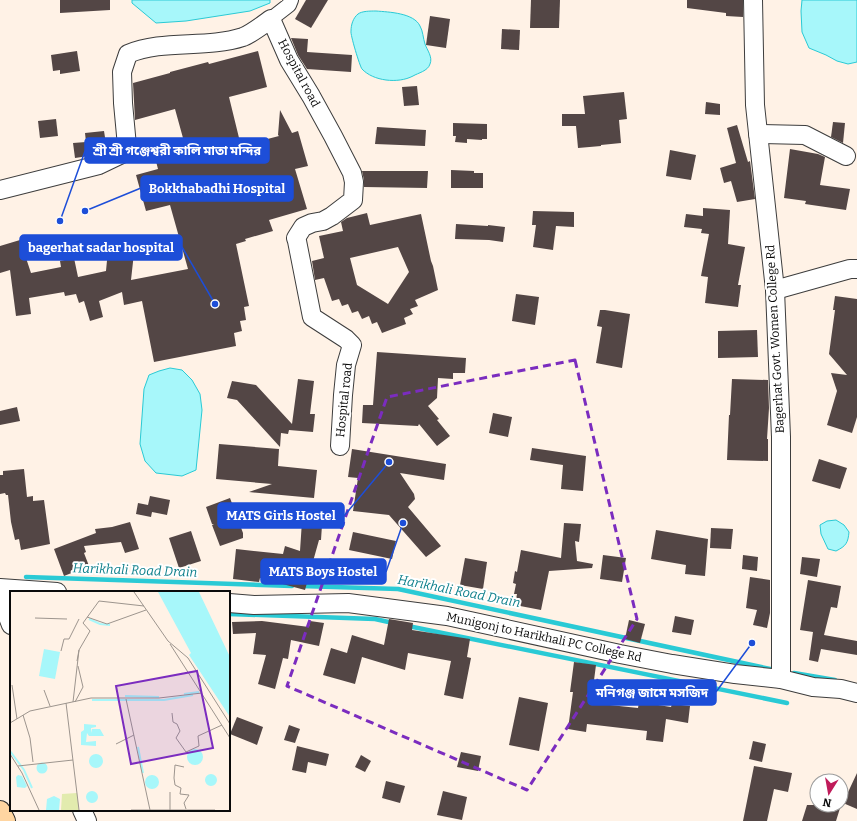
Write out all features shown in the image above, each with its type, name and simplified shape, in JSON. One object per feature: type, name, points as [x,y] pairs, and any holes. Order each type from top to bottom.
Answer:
[{"type":"main road","points":[[0,811],[5,821]]},
{"type":"street","points":[[0,190],[99,165],[122,154],[128,146],[123,103],[122,72],[128,54],[135,51],[161,46],[224,42],[245,37],[289,5],[291,0]]},
{"type":"street","name":"Bagerhat Govt. Women College Rd","points":[[753,0],[755,105],[775,290],[781,437],[781,679]]},
{"type":"street","name":"Hospital road","points":[[271,19],[289,60],[336,142],[352,173],[354,182],[353,200],[332,216],[303,228],[296,238],[312,317],[346,339],[352,346],[346,365],[340,446]]},
{"type":"street","points":[[758,134],[805,135],[846,156]]},
{"type":"street","points":[[775,290],[850,269],[857,269]]},
{"type":"street","points":[[0,588],[43,591]]},
{"type":"street","points":[[0,597],[10,622]]},
{"type":"street","name":"Munigonj to Harikhali PC College Rd","points":[[230,603],[254,605],[348,603],[447,616],[665,662],[735,674],[781,679],[813,687],[841,689],[857,693]]},
{"type":"street","points":[[82,811],[87,821]]},
{"type":"highlighted area","points":[[575,360],[637,619],[527,790],[287,686],[387,397]]},
{"type":"water","points":[[132,0],[270,0],[270,3],[250,11],[186,21],[156,23],[132,3]]},
{"type":"water","points":[[802,0],[857,0],[857,62],[848,64],[837,61],[809,48],[802,32]]},
{"type":"water","points":[[366,11],[401,14],[412,18],[417,22],[421,28],[431,61],[429,66],[423,72],[400,80],[386,80],[372,76],[362,69],[352,38],[352,24],[358,14]]},
{"type":"water","points":[[170,368],[182,370],[192,380],[200,394],[202,410],[196,470],[182,476],[156,473],[145,461],[140,444],[144,389],[149,375]]},
{"type":"water","points":[[836,520],[844,525],[849,532],[846,544],[836,551],[828,549],[821,534],[820,525],[827,521]]},
{"type":"building","points":[[60,0],[110,0],[110,10],[60,13]]},
{"type":"building","points":[[306,0],[328,0],[311,28],[295,19]]},
{"type":"building","points":[[531,0],[560,0],[559,28],[530,28]]},
{"type":"building","points":[[687,0],[743,0],[743,17],[726,16],[726,13],[687,8]]},
{"type":"building","points":[[430,16],[450,19],[446,48],[426,45]]},
{"type":"building","points":[[502,29],[520,30],[519,50],[501,49]]},
{"type":"building","points":[[291,38],[308,39],[307,52],[352,55],[351,72],[307,69],[298,55]]},
{"type":"building","points":[[77,51],[80,71],[60,74],[60,70],[53,71],[51,55]]},
{"type":"building","points":[[258,51],[267,87],[229,97],[241,146],[279,136],[280,110],[292,133],[298,131],[308,166],[295,169],[307,209],[269,220],[273,231],[245,239],[246,241],[236,244],[249,306],[244,307],[246,320],[240,321],[242,331],[234,333],[236,346],[154,362],[142,301],[124,305],[122,292],[99,301],[103,317],[90,321],[84,301],[79,303],[76,294],[65,296],[64,292],[29,298],[31,314],[16,316],[10,270],[0,273],[0,246],[20,240],[31,273],[61,267],[60,261],[74,258],[78,277],[106,271],[108,250],[134,253],[131,280],[188,269],[170,205],[146,211],[136,175],[158,169],[152,146],[183,138],[175,109],[135,120],[133,83],[208,62],[209,64]]},
{"type":"building","points":[[417,86],[419,105],[404,106],[402,87]]},
{"type":"building","points":[[624,92],[627,119],[619,120],[621,143],[578,148],[576,126],[562,126],[562,114],[585,114],[583,96]]},
{"type":"building","points":[[706,102],[720,104],[720,115],[705,114]]},
{"type":"building","points":[[56,119],[58,136],[40,138],[38,121]]},
{"type":"building","points":[[833,122],[845,123],[843,143],[831,137]]},
{"type":"building","points":[[453,123],[487,124],[487,139],[467,139],[467,143],[455,142],[456,136],[453,136]]},
{"type":"building","points":[[737,125],[748,162],[750,161],[755,199],[737,202],[731,181],[724,183],[720,168],[736,163],[727,128]]},
{"type":"building","points":[[377,127],[426,130],[425,146],[375,144]]},
{"type":"building","points":[[104,131],[107,150],[95,155],[75,158],[73,143],[86,142],[85,133]]},
{"type":"building","points":[[790,149],[818,154],[825,157],[820,185],[850,189],[846,210],[805,204],[806,201],[784,198]]},
{"type":"building","points":[[670,150],[696,155],[691,180],[666,176]]},
{"type":"building","points":[[451,170],[483,173],[483,188],[451,188]]},
{"type":"building","points":[[362,171],[428,171],[427,188],[364,187]]},
{"type":"building","points":[[703,208],[730,210],[728,244],[745,247],[738,285],[741,285],[738,307],[705,303],[708,277],[701,276],[709,234],[701,233],[702,229],[684,227],[686,214],[703,216]]},
{"type":"building","points":[[533,211],[574,212],[574,227],[556,226],[553,250],[533,247],[536,225],[532,225]]},
{"type":"building","points":[[367,213],[370,225],[421,214],[438,290],[415,300],[418,306],[410,309],[413,314],[404,318],[406,324],[382,333],[377,322],[372,324],[369,316],[362,319],[358,311],[352,313],[348,304],[342,306],[339,299],[332,301],[324,278],[315,280],[312,261],[324,258],[319,236],[343,231],[341,222],[347,218]],"holes":[[[398,247],[409,272],[388,304],[357,285],[350,258]]]},
{"type":"building","points":[[456,224],[505,227],[503,242],[455,239]]},
{"type":"building","points":[[516,294],[539,297],[535,325],[512,321]]},
{"type":"building","points":[[835,296],[857,299],[857,417],[852,433],[827,425],[837,391],[831,373],[847,375],[829,354],[835,310],[833,310]]},
{"type":"building","points":[[600,310],[630,314],[622,368],[596,363],[602,327],[597,326]]},
{"type":"building","points":[[757,330],[758,357],[718,358],[718,331]]},
{"type":"building","points":[[377,352],[466,358],[465,373],[453,373],[453,379],[438,378],[437,398],[428,406],[450,436],[437,446],[419,424],[418,426],[362,423],[363,405],[373,405]]},
{"type":"building","points":[[298,379],[314,381],[310,414],[315,414],[313,432],[289,430],[288,434],[281,433],[280,447],[237,400],[227,398],[232,381],[256,385],[292,424]]},
{"type":"building","points":[[732,379],[768,380],[768,461],[727,460]]},
{"type":"building","points":[[17,407],[20,421],[0,425],[0,411]]},
{"type":"building","points":[[493,413],[512,417],[508,437],[489,433]]},
{"type":"building","points":[[219,444],[279,449],[278,466],[317,470],[314,498],[249,492],[272,484],[216,479]]},
{"type":"building","points":[[532,448],[586,456],[583,491],[561,489],[563,465],[530,460]]},
{"type":"building","points":[[352,449],[446,464],[444,480],[400,473],[414,494],[415,499],[408,507],[441,546],[426,557],[389,515],[353,511],[358,478],[348,477]]},
{"type":"building","points":[[819,459],[847,468],[840,489],[812,481]]},
{"type":"building","points":[[24,469],[27,497],[33,496],[33,501],[44,500],[50,544],[21,550],[19,539],[15,540],[8,495],[5,493],[0,494],[0,475],[3,475],[3,471]]},
{"type":"building","points":[[150,496],[170,500],[167,515],[152,512],[151,517],[136,514],[138,503],[148,505]]},
{"type":"building","points":[[230,498],[243,533],[243,538],[220,546],[212,525],[214,524],[212,524],[206,507]]},
{"type":"building","points":[[302,521],[322,525],[321,540],[319,540],[305,590],[260,578],[259,582],[233,579],[236,549],[283,554],[285,546],[300,551]]},
{"type":"building","points":[[130,522],[139,549],[125,553],[121,542],[84,546],[86,552],[84,553],[89,566],[64,576],[54,549],[96,533],[95,529],[112,527]]},
{"type":"building","points":[[564,523],[581,524],[579,542],[575,541],[577,561],[593,564],[592,568],[549,571],[541,610],[515,605],[517,594],[514,594],[516,584],[513,583],[515,571],[517,572],[521,550],[561,558]]},
{"type":"building","points":[[711,528],[733,529],[731,549],[710,548]]},
{"type":"building","points":[[656,530],[708,539],[705,576],[685,574],[686,565],[651,559]]},
{"type":"building","points":[[191,531],[201,561],[179,568],[169,538]]},
{"type":"building","points":[[353,532],[396,541],[392,559],[349,550]]},
{"type":"building","points":[[603,555],[626,558],[622,582],[600,579]]},
{"type":"building","points":[[743,555],[758,557],[757,571],[742,569]]},
{"type":"building","points":[[802,557],[820,559],[817,577],[800,574]]},
{"type":"building","points":[[465,558],[487,562],[483,589],[460,585]]},
{"type":"building","points":[[750,577],[770,580],[770,613],[767,628],[753,625],[757,610],[746,608]]},
{"type":"building","points":[[808,580],[841,586],[837,608],[831,607],[824,635],[857,641],[857,655],[821,649],[818,662],[809,660],[813,632],[800,630]]},
{"type":"building","points":[[675,616],[694,620],[691,635],[672,632]]},
{"type":"building","points":[[389,619],[413,623],[412,630],[470,639],[467,657],[471,658],[463,699],[444,695],[451,661],[408,653],[405,670],[362,657],[355,684],[323,675],[331,648],[347,653],[352,635],[384,645]]},
{"type":"building","points":[[629,620],[645,624],[640,643],[625,639]]},
{"type":"building","points":[[262,621],[309,627],[310,621],[324,623],[319,646],[291,640],[288,659],[283,658],[275,689],[258,684],[266,655],[253,654],[256,633],[233,634],[232,622]]},
{"type":"building","points":[[574,662],[596,665],[591,703],[638,708],[639,702],[671,707],[672,704],[690,706],[688,723],[666,719],[663,742],[646,740],[647,731],[587,724],[586,732],[568,729],[573,692],[570,692]]},
{"type":"building","points":[[519,697],[548,703],[539,751],[509,745]]},
{"type":"building","points":[[237,717],[263,727],[257,745],[230,734]]},
{"type":"building","points":[[289,725],[300,729],[295,743],[284,740]]},
{"type":"building","points":[[753,741],[766,744],[762,762],[749,759]]},
{"type":"building","points":[[297,746],[329,754],[326,766],[308,762],[306,773],[292,770]]},
{"type":"building","points":[[461,752],[481,756],[478,771],[457,767]]},
{"type":"building","points":[[361,755],[371,761],[365,772],[355,767]]},
{"type":"building","points":[[754,766],[792,773],[788,792],[774,789],[767,821],[743,821]]},
{"type":"building","points":[[857,773],[857,809],[849,806],[849,790]]},
{"type":"building","points":[[386,781],[405,786],[400,803],[382,798]]},
{"type":"building","points":[[443,791],[467,797],[462,820],[437,815]]},
{"type":"building","points":[[807,805],[809,805],[809,813],[838,813],[836,821],[802,821]]},
{"type":"waterway","name":"Harikhali Road Drain","points":[[26,577],[292,586]]},
{"type":"waterway","name":"Harikhali Road Drain","points":[[301,586],[398,589],[775,670]]},
{"type":"waterway","name":"Harikhali Road Drain","points":[[230,614],[375,619],[393,623]]},
{"type":"waterway","name":"Harikhali Road Drain","points":[[408,626],[787,703]]},
{"type":"waterway","name":"Harikhali Road Drain","points":[[794,673],[835,680]]},
{"type":"place","name":"Bokkhabadhi Hospital","points":[[85,211]]},
{"type":"place","name":"শ্রী শ্রী গঞ্জেশ্বরী কালি মাতা মন্দির","points":[[60,221]]},
{"type":"place","name":"bagerhat sadar hospital","points":[[215,304]]},
{"type":"place","name":"MATS Girls Hostel","points":[[389,462]]},
{"type":"place","name":"MATS Boys Hostel","points":[[403,523]]},
{"type":"place","name":"মনিগঞ্জ জামে মসজিদ","points":[[752,643]]}]
